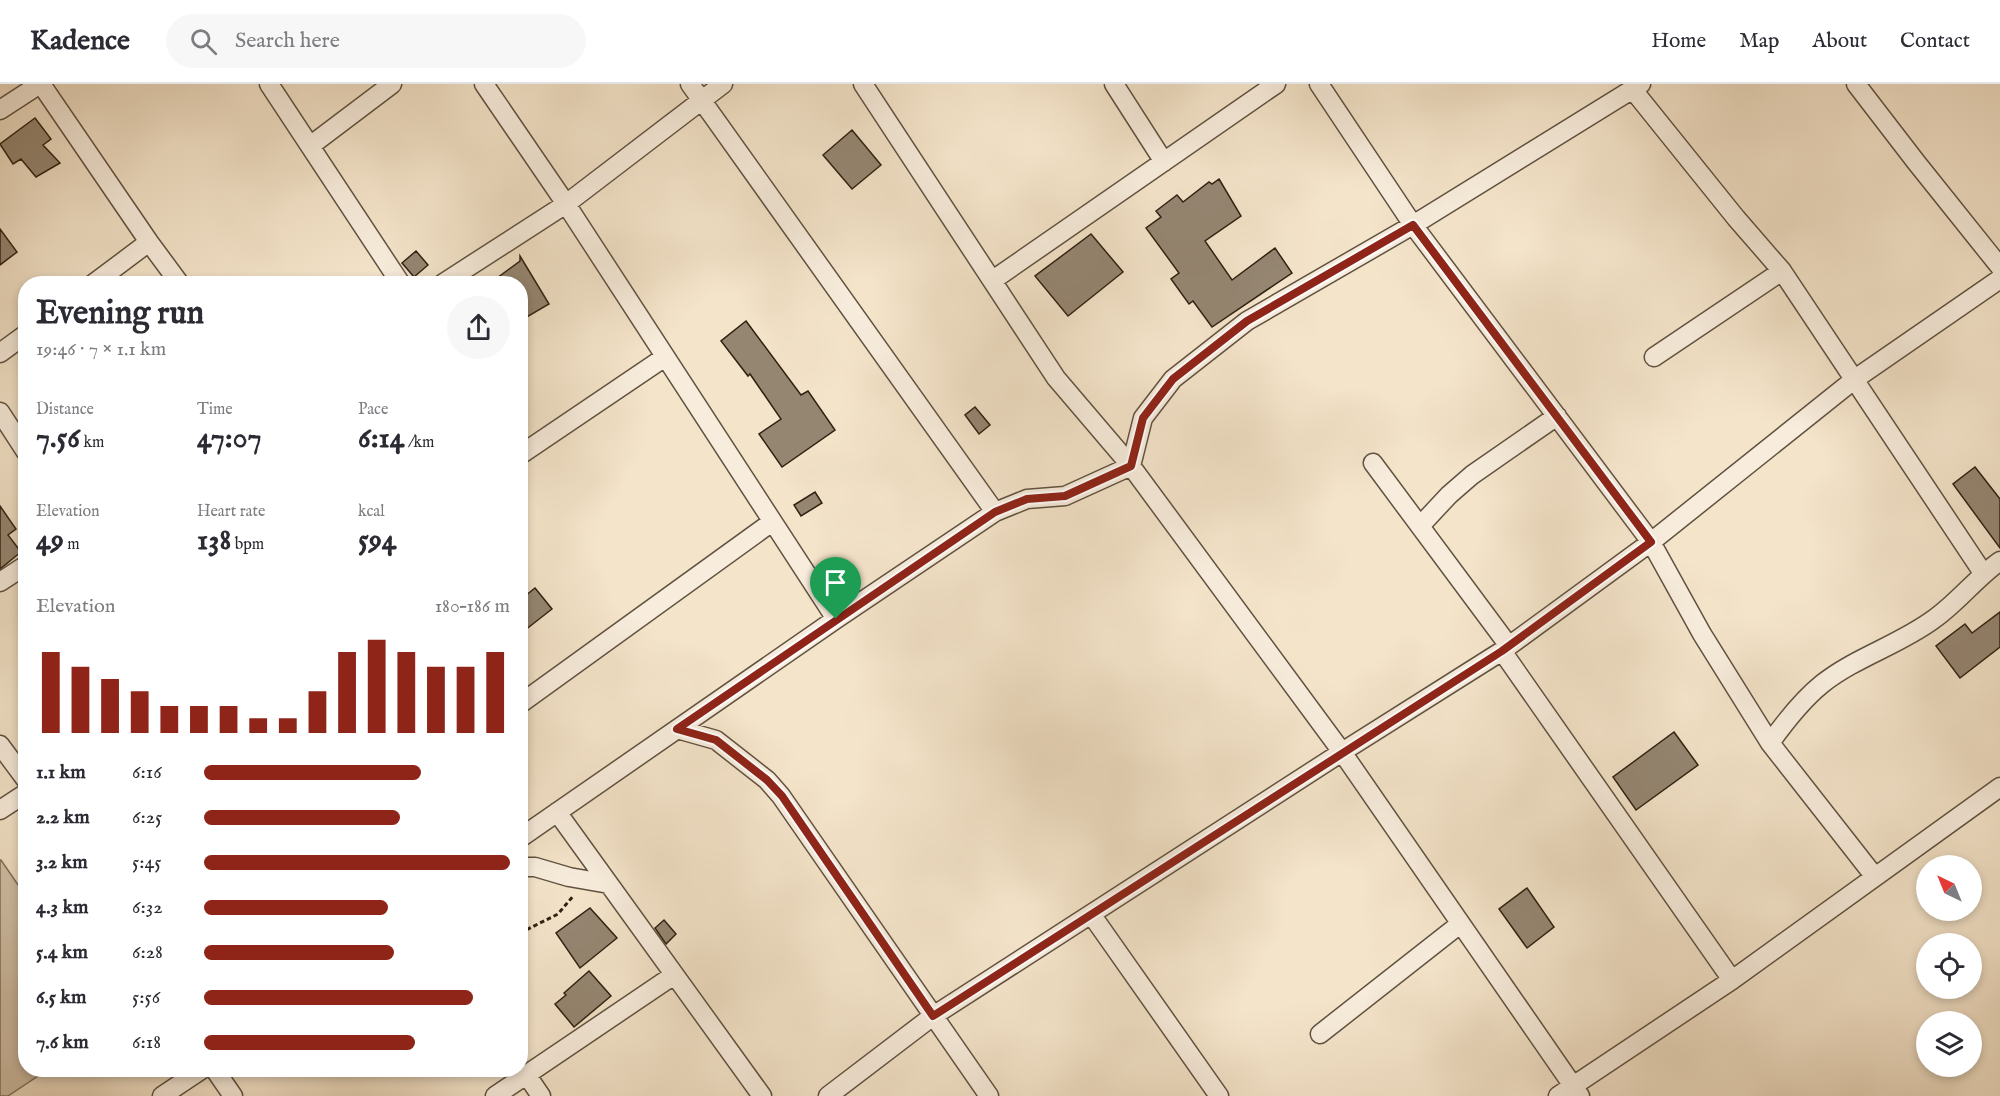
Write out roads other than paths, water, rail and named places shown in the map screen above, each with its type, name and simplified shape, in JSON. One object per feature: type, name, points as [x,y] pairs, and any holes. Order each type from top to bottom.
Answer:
[{"type":"street","points":[[0,110],[41,84],[174,276]]},
{"type":"street","points":[[269,84],[396,276]]},
{"type":"street","points":[[310,146],[392,84]]},
{"type":"street","points":[[484,84],[515,126],[836,619]]},
{"type":"street","points":[[690,84],[995,512]]},
{"type":"street","points":[[454,276],[566,204],[723,84]]},
{"type":"street","points":[[863,84],[1056,378],[1131,466],[1342,752],[1460,924],[1570,1093],[1732,980],[2000,787]]},
{"type":"street","points":[[1113,84],[1164,162]]},
{"type":"street","points":[[993,280],[1276,84]]},
{"type":"street","points":[[1319,84],[1413,225],[1651,542],[1702,634],[1770,743],[1875,877]]},
{"type":"street","points":[[1856,84],[2000,267]]},
{"type":"street","points":[[1131,466],[1143,418],[1173,379],[1247,321],[1413,225],[1637,87],[1707,182],[1782,271],[1983,573]]},
{"type":"street","points":[[104,276],[149,242]]},
{"type":"street","points":[[1654,357],[1782,271]]},
{"type":"street","points":[[828,1096],[933,1016],[1506,649],[1651,542],[1855,378],[2000,279]]},
{"type":"street","points":[[0,352],[18,340]]},
{"type":"street","points":[[528,450],[665,357]]},
{"type":"street","points":[[0,412],[18,440]]},
{"type":"street","points":[[1420,526],[1449,495],[1472,475],[1557,416]]},
{"type":"street","points":[[1374,463],[1506,649],[1732,980]]},
{"type":"street","points":[[528,832],[995,512],[1027,499],[1065,496],[1131,466]]},
{"type":"street","points":[[528,698],[772,522]]},
{"type":"street","points":[[1770,743],[1788,718],[1822,684],[1852,664],[1935,619],[1983,573],[2000,561]]},
{"type":"street","points":[[0,582],[18,570]]},
{"type":"street","points":[[677,729],[716,740],[767,780],[782,796],[989,1096]]},
{"type":"street","points":[[0,745],[18,769]]},
{"type":"street","points":[[0,810],[18,798]]},
{"type":"street","points":[[557,812],[762,1096]]},
{"type":"street","points":[[528,867],[609,884]]},
{"type":"street","points":[[1091,914],[1219,1096]]},
{"type":"street","points":[[1320,1034],[1460,924]]},
{"type":"street","points":[[528,1073],[674,975]]},
{"type":"street","points":[[162,1096],[190,1077]]},
{"type":"street","points":[[220,1077],[233,1096]]},
{"type":"street","points":[[495,1096],[522,1077]]},
{"type":"street","points":[[528,1077],[541,1096]]}]
